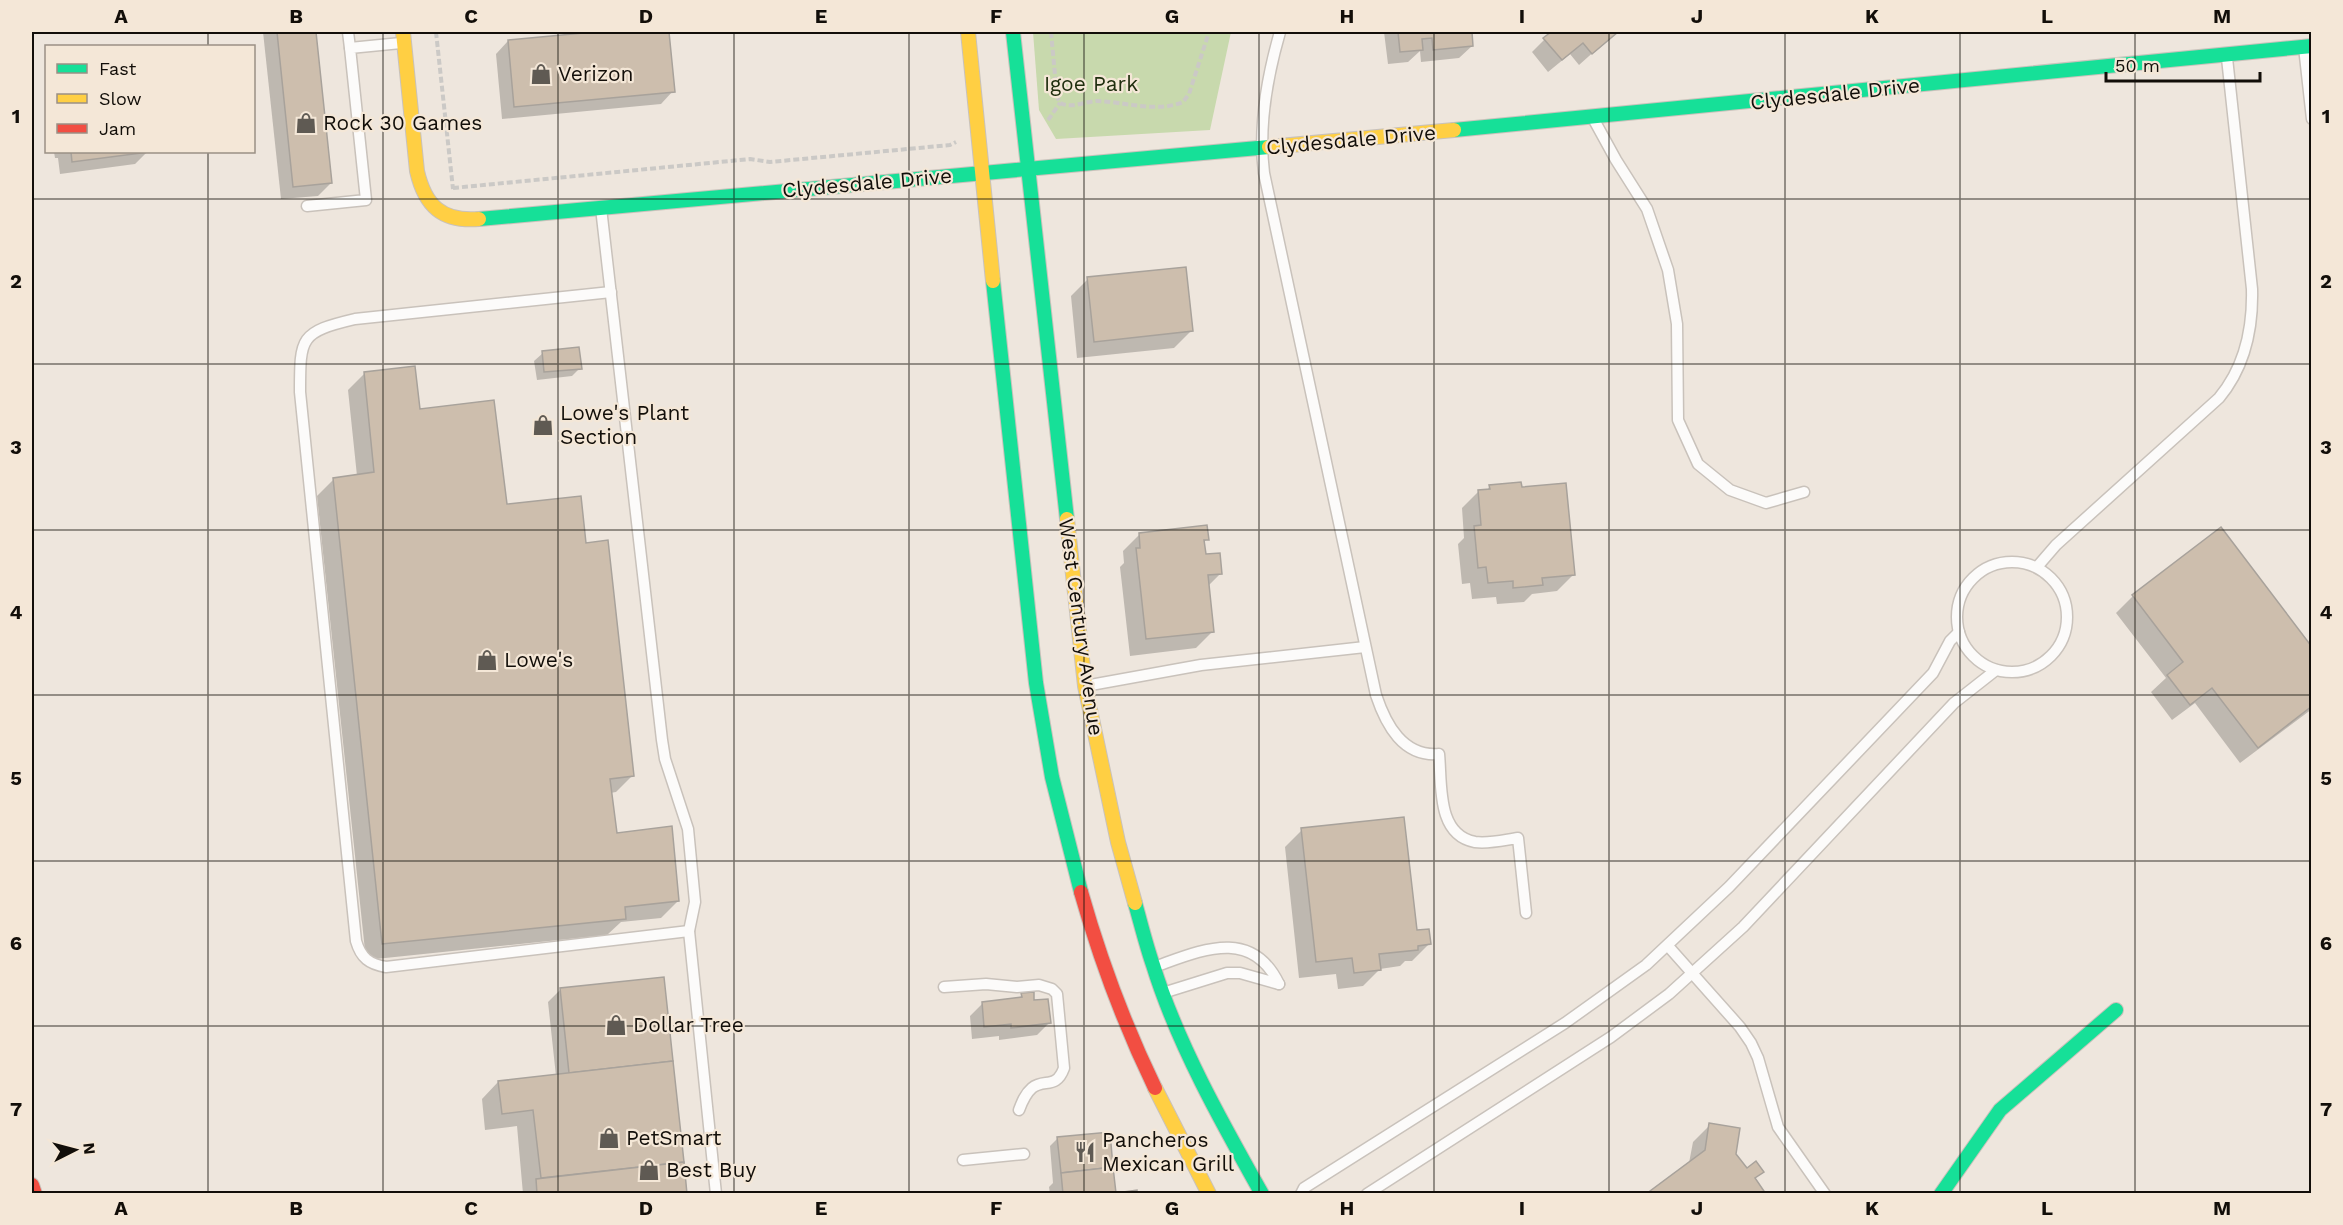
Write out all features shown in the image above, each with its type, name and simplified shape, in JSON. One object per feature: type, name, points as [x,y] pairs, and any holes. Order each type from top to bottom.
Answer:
[{"type":"main road","points":[[968,32],[981,173],[1041,714],[1064,826],[1091,925],[1127,1027],[1154,1089],[1209,1194]]},
{"type":"main road","name":"West Century Avenue","points":[[1013,32],[1085,686],[1118,842],[1153,967],[1163,993],[1208,1095],[1262,1194]]},
{"type":"main road","points":[[404,37],[417,171],[421,189],[432,206],[455,219]]},
{"type":"main road","name":"Clydesdale Drive","points":[[455,219],[476,220],[1261,148],[2308,46]]},
{"type":"main road","points":[[1941,1194],[2000,1110],[2116,1010]]},
{"type":"main road","points":[[32,1185],[35,1194]]},
{"type":"lane","points":[[307,206],[366,200],[348,32]]},
{"type":"lane","points":[[1280,32],[1269,69],[1261,148],[1264,172],[1376,695],[1390,727],[1398,737],[1414,751],[1425,755],[1438,754],[1444,810],[1451,827],[1475,842],[1518,838],[1526,913]]},
{"type":"lane","points":[[350,48],[404,37]]},
{"type":"lane","points":[[2308,46],[2312,119]]},
{"type":"lane","points":[[2037,567],[2056,545],[2219,398],[2233,379],[2245,351],[2252,319],[2252,289],[2226,54]]},
{"type":"lane","points":[[1593,117],[1616,160],[1647,209],[1668,270],[1677,324],[1678,420],[1698,464],[1730,490],[1766,503],[1804,492]]},
{"type":"lane","points":[[601,208],[662,740],[665,759],[688,829],[695,902],[689,931],[716,1194]]},
{"type":"lane","points":[[610,292],[355,319],[317,329],[306,339],[302,353],[300,392],[356,942],[365,960],[374,965],[386,967],[689,931]]},
{"type":"lane","points":[[2019,561],[2037,567],[2052,578],[2062,592],[2065,601],[2066,628],[2060,645],[2048,659],[2032,669],[2014,672],[1996,670],[1980,662],[1967,649],[1959,632],[1957,614],[1961,596],[1970,580],[1977,574],[2001,562],[2019,561]]},
{"type":"lane","points":[[1301,1194],[1305,1188],[1565,1023],[1668,946],[1730,887],[1933,673],[1950,641],[1959,632]]},
{"type":"lane","points":[[1085,686],[1201,664],[1365,647]]},
{"type":"lane","points":[[1367,1194],[1611,1037],[1669,994],[1755,915],[1954,703],[1996,670]]},
{"type":"lane","points":[[1668,946],[1740,1027],[1751,1043],[1758,1058],[1778,1127],[1825,1194]]},
{"type":"lane","points":[[1153,967],[1204,950],[1229,947],[1254,954],[1273,972],[1279,984],[1240,973],[1227,973],[1163,993]]},
{"type":"lane","points":[[944,987],[986,984],[1017,987],[1039,985],[1052,989],[1057,994],[1064,1068],[1054,1082],[1034,1086],[1025,1095],[1019,1110]]},
{"type":"lane","points":[[963,1160],[1024,1154]]},
{"type":"path","points":[[436,32],[455,219]]},
{"type":"path","points":[[1051,32],[1057,96],[1060,103],[1067,106],[1097,101],[1165,106],[1183,102],[1189,94],[1209,32]]},
{"type":"path","points":[[1023,128],[1044,125],[1060,103]]},
{"type":"path","points":[[453,188],[750,159],[770,162],[950,145],[957,141],[959,135],[978,133]]},
{"type":"green space","name":"Igoe Park","points":[[1033,32],[1231,32],[1210,130],[1056,139],[1039,110]]},
{"type":"building","points":[[277,32],[316,32],[332,183],[293,187]]},
{"type":"building","points":[[594,32],[669,32],[675,92],[514,107],[508,40]]},
{"type":"building","points":[[1398,32],[1472,32],[1473,46],[1433,50],[1432,38],[1422,39],[1423,50],[1400,52]]},
{"type":"building","points":[[1551,32],[1618,32],[1592,54],[1583,43],[1562,60],[1543,38]]},
{"type":"building","points":[[71,153],[141,153],[72,162]]},
{"type":"building","points":[[1186,267],[1193,331],[1094,342],[1087,277]]},
{"type":"building","points":[[579,347],[582,369],[544,372],[542,351]]},
{"type":"building","name":"Lowe's","points":[[415,366],[420,409],[494,400],[507,504],[581,496],[586,543],[608,540],[634,776],[610,779],[617,833],[672,826],[679,901],[625,907],[626,919],[382,944],[333,478],[374,472],[364,372]]},
{"type":"building","points":[[1521,482],[1522,487],[1566,483],[1575,575],[1542,578],[1543,585],[1513,588],[1513,581],[1488,583],[1486,567],[1478,568],[1474,526],[1481,525],[1478,490],[1490,489],[1489,485]]},
{"type":"building","points":[[1207,525],[1209,540],[1204,540],[1206,554],[1220,553],[1222,574],[1208,575],[1214,632],[1146,639],[1136,548],[1140,548],[1139,533]]},
{"type":"building","points":[[2221,527],[2312,647],[2312,706],[2258,748],[2212,688],[2190,705],[2167,675],[2183,662],[2132,595]]},
{"type":"building","points":[[1404,817],[1417,930],[1429,929],[1431,944],[1418,946],[1418,950],[1379,954],[1381,970],[1354,973],[1352,958],[1316,962],[1301,828]]},
{"type":"building","name":"Dollar Tree","points":[[664,977],[673,1061],[569,1073],[560,988]]},
{"type":"building","points":[[1034,992],[1034,1000],[1048,999],[1051,1023],[1011,1028],[1011,1024],[984,1027],[982,1002],[1022,997],[1021,993]]},
{"type":"building","name":"PetSmart","points":[[673,1061],[684,1162],[541,1178],[533,1110],[502,1114],[498,1081]]},
{"type":"building","points":[[1709,1123],[1740,1128],[1736,1154],[1747,1168],[1756,1161],[1764,1172],[1755,1178],[1766,1194],[1646,1194],[1705,1150]]},
{"type":"building","name":"Pancheros Mexican Grill","points":[[1110,1132],[1113,1167],[1061,1173],[1057,1137]]},
{"type":"building","name":"Best Buy","points":[[684,1162],[687,1194],[537,1194],[536,1179]]},
{"type":"building","points":[[1113,1167],[1116,1193],[1137,1190],[1137,1194],[1063,1194],[1061,1173]]},
{"type":"traffic: fast","points":[[1013,32],[1067,519]]},
{"type":"traffic: fast","points":[[1454,130],[2312,46]]},
{"type":"traffic: fast","points":[[479,219],[1269,147]]},
{"type":"traffic: fast","points":[[993,281],[1036,683],[1052,777],[1081,892]]},
{"type":"traffic: fast","points":[[1135,903],[1150,957],[1187,1053],[1262,1194]]},
{"type":"traffic: fast","points":[[1941,1194],[2000,1110],[2116,1010]]},
{"type":"traffic: slow","points":[[403,32],[420,183],[430,202],[445,214],[455,218],[479,219]]},
{"type":"traffic: slow","points":[[968,32],[993,281]]},
{"type":"traffic: slow","points":[[1269,147],[1454,130]]},
{"type":"traffic: slow","points":[[1067,519],[1085,686],[1118,842],[1135,903]]},
{"type":"traffic: slow","points":[[1155,1088],[1209,1194]]},
{"type":"traffic: jam","points":[[1081,892],[1114,992],[1155,1088]]},
{"type":"traffic: jam","points":[[32,1185],[35,1194]]},
{"type":"place","name":"Verizon","points":[[541,74]]},
{"type":"place","name":"Rock 30 Games","points":[[306,123]]},
{"type":"place","name":"Lowe's Plant Section","points":[[543,425]]},
{"type":"place","name":"Lowe's","points":[[487,660]]},
{"type":"place","name":"Dollar Tree","points":[[616,1025]]},
{"type":"place","name":"PetSmart","points":[[609,1138]]},
{"type":"place","name":"Pancheros Mexican Grill","points":[[1085,1152]]},
{"type":"place","name":"Best Buy","points":[[649,1170]]}]
